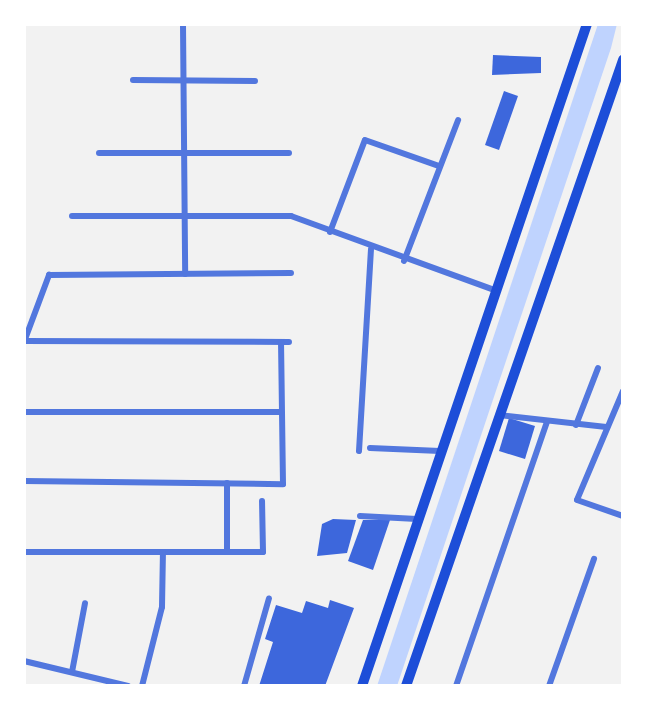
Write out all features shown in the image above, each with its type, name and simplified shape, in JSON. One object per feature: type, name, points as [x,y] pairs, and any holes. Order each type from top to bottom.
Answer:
[{"type":"main road","points":[[362,686],[587,24]]},
{"type":"main road","points":[[406,686],[623,60]]},
{"type":"street","points":[[183,24],[185,274]]},
{"type":"street","points":[[133,80],[255,81]]},
{"type":"street","points":[[404,261],[458,120]]},
{"type":"street","points":[[330,232],[365,140],[439,166]]},
{"type":"street","points":[[99,153],[289,153]]},
{"type":"street","points":[[72,216],[291,216],[371,249],[497,291]]},
{"type":"street","points":[[359,451],[371,249]]},
{"type":"street","points":[[289,342],[24,341],[49,275],[291,273]]},
{"type":"street","points":[[24,481],[283,484],[281,342]]},
{"type":"street","points":[[576,425],[598,368]]},
{"type":"street","points":[[623,391],[577,500],[623,516]]},
{"type":"street","points":[[24,412],[281,412]]},
{"type":"street","points":[[499,415],[606,428]]},
{"type":"street","points":[[456,686],[547,422]]},
{"type":"street","points":[[370,448],[440,451]]},
{"type":"street","points":[[226,483],[227,552]]},
{"type":"street","points":[[24,552],[263,552],[262,501]]},
{"type":"street","points":[[360,516],[417,519]]},
{"type":"street","points":[[142,686],[162,607],[163,552]]},
{"type":"street","points":[[549,686],[594,559]]},
{"type":"street","points":[[244,686],[269,598]]},
{"type":"street","points":[[72,672],[85,603]]},
{"type":"street","points":[[24,661],[128,686]]},
{"type":"water","points":[[598,24],[617,24],[611,48],[397,686],[377,686]]},
{"type":"building","points":[[493,55],[541,57],[541,73],[492,75]]},
{"type":"building","points":[[504,91],[518,96],[499,150],[485,145]]},
{"type":"building","points":[[509,418],[535,426],[525,459],[499,451]]},
{"type":"building","points":[[333,519],[356,520],[347,553],[317,556],[322,524]]},
{"type":"building","points":[[363,520],[390,520],[373,570],[348,561]]},
{"type":"building","points":[[330,600],[354,608],[325,686],[259,686],[273,642],[265,639],[276,605],[302,613],[306,601],[328,608]]}]
